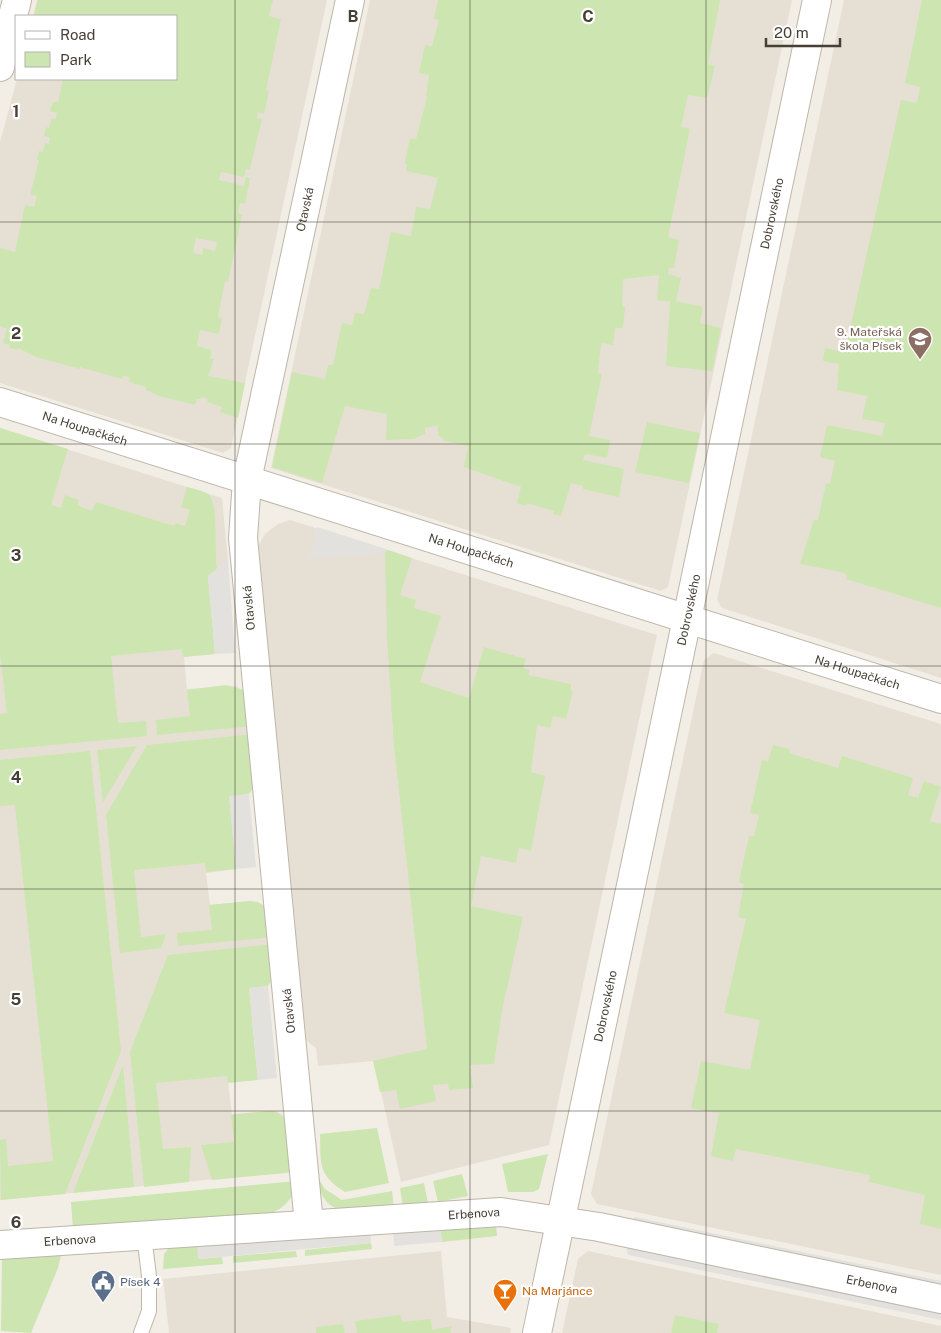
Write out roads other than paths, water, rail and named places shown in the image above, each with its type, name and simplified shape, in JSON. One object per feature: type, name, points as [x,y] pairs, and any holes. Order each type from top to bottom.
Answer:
[{"type":"street","points":[[0,67],[17,0]]},
{"type":"street","name":"Otavská","points":[[309,1224],[244,546],[247,480],[350,0]]},
{"type":"street","name":"Dobrovského","points":[[537,1333],[817,0]]},
{"type":"street","name":"Na Houpačkách","points":[[0,402],[941,698]]},
{"type":"street","name":"Erbenova","points":[[0,1245],[501,1212],[561,1220],[941,1299]]},
{"type":"lane","points":[[141,1333],[149,1311],[150,1276],[144,1235]]},
{"type":"place","name":"9. Mateřská škola Písek","points":[[920,360]]},
{"type":"place","name":"Písek 4","points":[[103,1303]]},
{"type":"place","name":"Na Marjánce","points":[[505,1312]]}]
